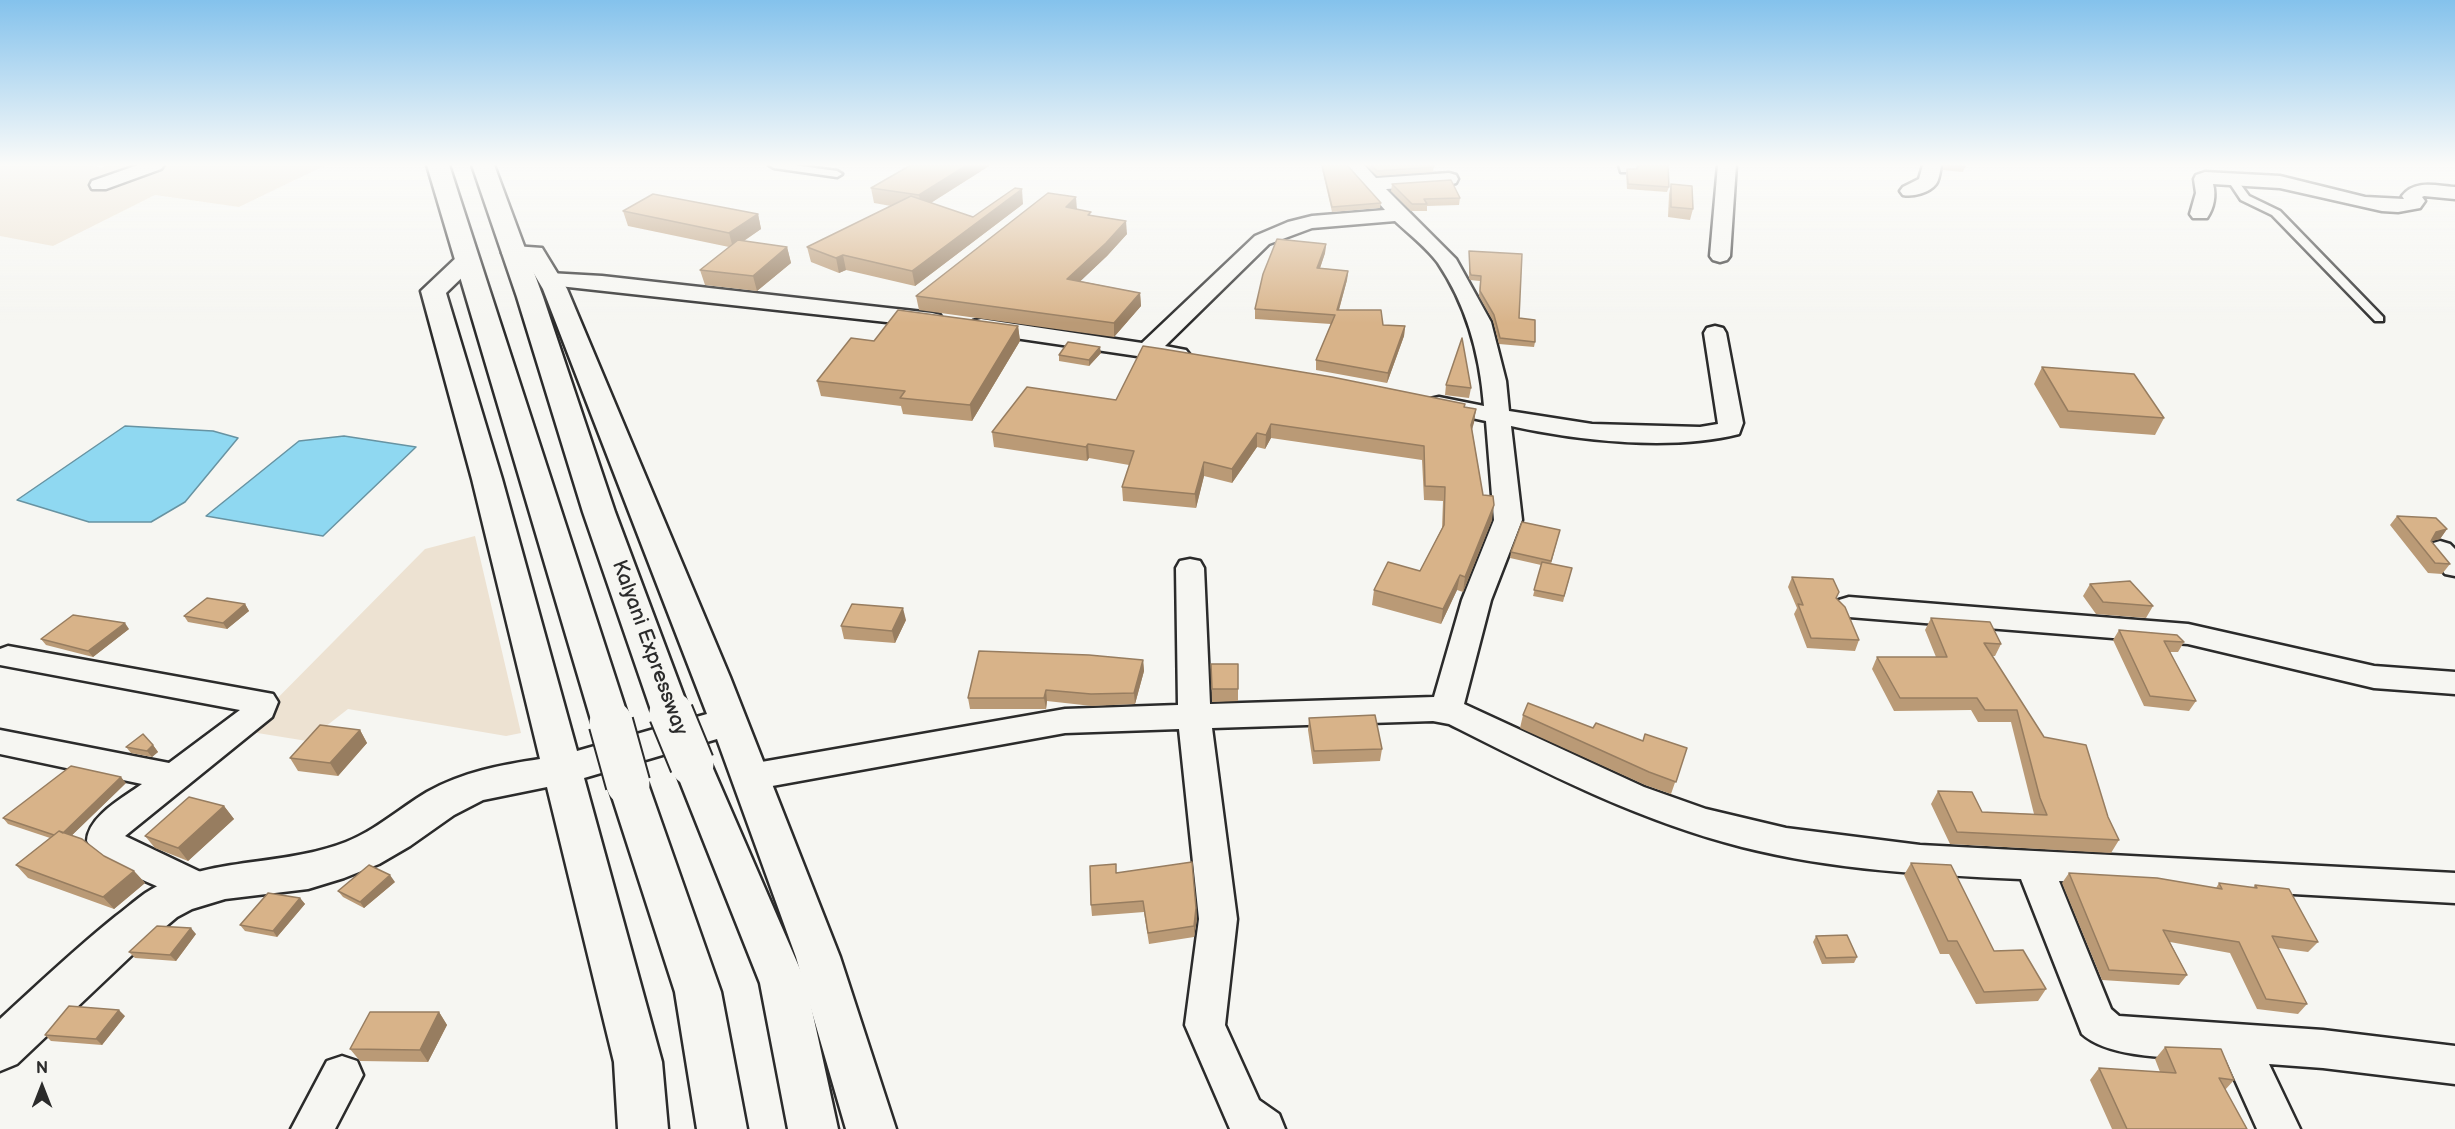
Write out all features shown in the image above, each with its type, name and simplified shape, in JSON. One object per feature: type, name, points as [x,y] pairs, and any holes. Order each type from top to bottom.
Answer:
[{"type":"main road","points":[[454,218],[628,784],[698,992],[722,1129]]},
{"type":"main road","name":"Kalyani Expressway","points":[[501,218],[599,512],[670,710],[783,983],[813,1129]]},
{"type":"main road","points":[[514,254],[534,254],[549,279],[750,777],[818,957],[871,1129]]},
{"type":"main road","points":[[467,261],[433,291],[488,479],[638,1062],[643,1129]]},
{"type":"main road","points":[[0,1049],[116,942],[162,904],[198,888],[225,882],[308,872],[329,866],[364,852],[396,834],[440,804],[471,788],[500,780],[562,770],[729,722]]},
{"type":"street","points":[[1149,349],[1262,240],[1278,231],[1310,222],[1365,218]]},
{"type":"street","points":[[1403,218],[1446,259],[1480,322],[1494,381],[1508,520],[1504,536],[1483,583],[1467,630],[1446,711]]},
{"type":"street","points":[[1720,256],[1723,218]]},
{"type":"street","points":[[549,279],[602,282],[893,315],[1149,349],[1195,358]]},
{"type":"street","points":[[893,315],[920,295]]},
{"type":"street","points":[[1415,399],[1545,426],[1592,432],[1700,435],[1721,432],[1730,429],[1731,423],[1715,333]]},
{"type":"street","points":[[1190,568],[1194,716],[1218,919],[1205,1025],[1244,1114],[1264,1129]]},
{"type":"street","points":[[1849,607],[2188,634],[2374,676],[2455,682]]},
{"type":"street","points":[[8,657],[262,702],[261,709],[250,719],[172,777],[113,825],[105,836],[105,841],[120,852],[198,888]]},
{"type":"street","points":[[750,777],[1065,721],[1420,708],[1446,711],[1616,788],[1696,819],[1744,833],[1843,852],[2455,888]]},
{"type":"street","points":[[0,742],[172,777]]},
{"type":"street","points":[[2034,865],[2097,1021],[2105,1029],[2118,1034],[2323,1049],[2455,1065]]},
{"type":"street","points":[[2238,1043],[2279,1129]]},
{"type":"street","points":[[312,1129],[342,1075]]},
{"type":"lane","points":[[2281,218],[2379,319]]},
{"type":"shaded area","points":[[0,218],[110,218],[53,246],[0,236]]},
{"type":"shaded area","points":[[475,536],[521,733],[506,736],[348,709],[307,741],[245,731],[425,549]]},
{"type":"water","points":[[125,426],[213,431],[238,438],[185,502],[151,522],[89,522],[17,500]]},
{"type":"water","points":[[344,436],[416,447],[323,536],[206,516],[299,441]]},
{"type":"building","points":[[655,218],[752,218],[729,233]]},
{"type":"building","points":[[867,218],[984,218],[912,271],[843,255],[836,258],[807,247]]},
{"type":"building","points":[[1016,218],[1105,218],[1126,221],[1067,279],[1140,293],[1114,323],[916,296]]},
{"type":"building","points":[[1277,239],[1326,244],[1317,268],[1348,271],[1337,310],[1381,310],[1383,325],[1405,326],[1388,373],[1316,360],[1335,315],[1255,309],[1263,274]]},
{"type":"building","points":[[738,240],[787,247],[753,276],[700,270]]},
{"type":"building","points":[[1469,251],[1522,254],[1519,318],[1535,320],[1535,342],[1500,338],[1494,315],[1480,291],[1481,276],[1471,275]]},
{"type":"building","points":[[898,310],[1018,326],[970,405],[900,398],[905,391],[817,381],[851,338],[874,341]]},
{"type":"building","points":[[1462,338],[1471,388],[1446,385]]},
{"type":"building","points":[[1068,342],[1100,347],[1089,360],[1059,355]]},
{"type":"building","points":[[1143,346],[1332,377],[1465,404],[1464,407],[1476,409],[1471,425],[1483,495],[1493,496],[1494,505],[1465,577],[1460,575],[1443,609],[1374,590],[1388,562],[1420,571],[1444,525],[1445,487],[1425,486],[1424,446],[1271,424],[1266,435],[1257,433],[1232,469],[1204,462],[1195,494],[1122,487],[1134,451],[1088,444],[1086,447],[992,432],[1027,387],[1116,400]]},
{"type":"building","points":[[2042,367],[2134,374],[2164,418],[2068,411]]},
{"type":"building","points":[[2397,516],[2436,518],[2447,529],[2436,532],[2431,541],[2450,564],[2435,563]]},
{"type":"building","points":[[1522,522],[1560,530],[1551,561],[1511,552]]},
{"type":"building","points":[[1542,562],[1572,568],[1564,596],[1534,590]]},
{"type":"building","points":[[1792,577],[1833,579],[1839,592],[1836,598],[1845,607],[1859,640],[1811,638],[1798,604],[1803,605]]},
{"type":"building","points":[[2130,581],[2153,606],[2103,602],[2090,584]]},
{"type":"building","points":[[207,598],[245,604],[223,623],[184,616]]},
{"type":"building","points":[[852,604],[903,608],[892,631],[841,626]]},
{"type":"building","points":[[73,615],[125,623],[88,651],[41,639]]},
{"type":"building","points":[[1931,618],[1990,622],[2001,644],[1984,643],[2044,737],[2086,745],[2108,817],[2119,840],[1957,832],[1938,791],[1972,792],[1982,812],[2047,815],[2040,798],[2017,710],[1985,710],[1977,698],[1900,698],[1877,657],[1947,657]]},
{"type":"building","points":[[2119,630],[2177,635],[2184,642],[2164,641],[2196,701],[2150,696]]},
{"type":"building","points":[[979,651],[1089,655],[1143,660],[1134,693],[1091,694],[1046,690],[1044,698],[968,698]]},
{"type":"building","points":[[1211,664],[1238,664],[1238,689],[1212,689]]},
{"type":"building","points":[[1528,703],[1593,728],[1596,723],[1643,741],[1645,734],[1687,748],[1676,782],[1523,715]]},
{"type":"building","points":[[1375,715],[1382,749],[1314,751],[1309,718]]},
{"type":"building","points":[[320,725],[360,730],[330,763],[290,758]]},
{"type":"building","points":[[143,734],[153,745],[147,751],[126,747]]},
{"type":"building","points":[[71,766],[121,777],[63,833],[59,831],[54,835],[3,818]]},
{"type":"building","points":[[189,797],[224,806],[178,848],[145,836]]},
{"type":"building","points":[[59,831],[82,839],[104,856],[134,871],[103,897],[16,865]]},
{"type":"building","points":[[1192,862],[1196,908],[1194,926],[1148,933],[1143,901],[1091,905],[1090,866],[1116,864],[1116,873]]},
{"type":"building","points":[[1911,863],[1951,865],[1994,951],[2023,950],[2046,989],[1984,992],[1957,941],[1948,941]]},
{"type":"building","points":[[369,865],[390,875],[360,902],[338,891]]},
{"type":"building","points":[[2069,873],[2157,878],[2222,889],[2219,883],[2289,889],[2318,942],[2272,936],[2307,1004],[2266,999],[2239,942],[2163,930],[2187,975],[2109,970]]},
{"type":"building","points":[[268,893],[300,898],[273,931],[240,925]]},
{"type":"building","points":[[157,926],[191,928],[170,955],[129,952]]},
{"type":"building","points":[[1847,935],[1857,957],[1826,958],[1816,936]]},
{"type":"building","points":[[69,1006],[119,1010],[96,1039],[45,1035]]},
{"type":"building","points":[[370,1012],[439,1012],[420,1050],[350,1049]]},
{"type":"building","points":[[2165,1047],[2221,1049],[2234,1080],[2219,1078],[2247,1129],[2127,1129],[2099,1068],[2176,1073]]}]
